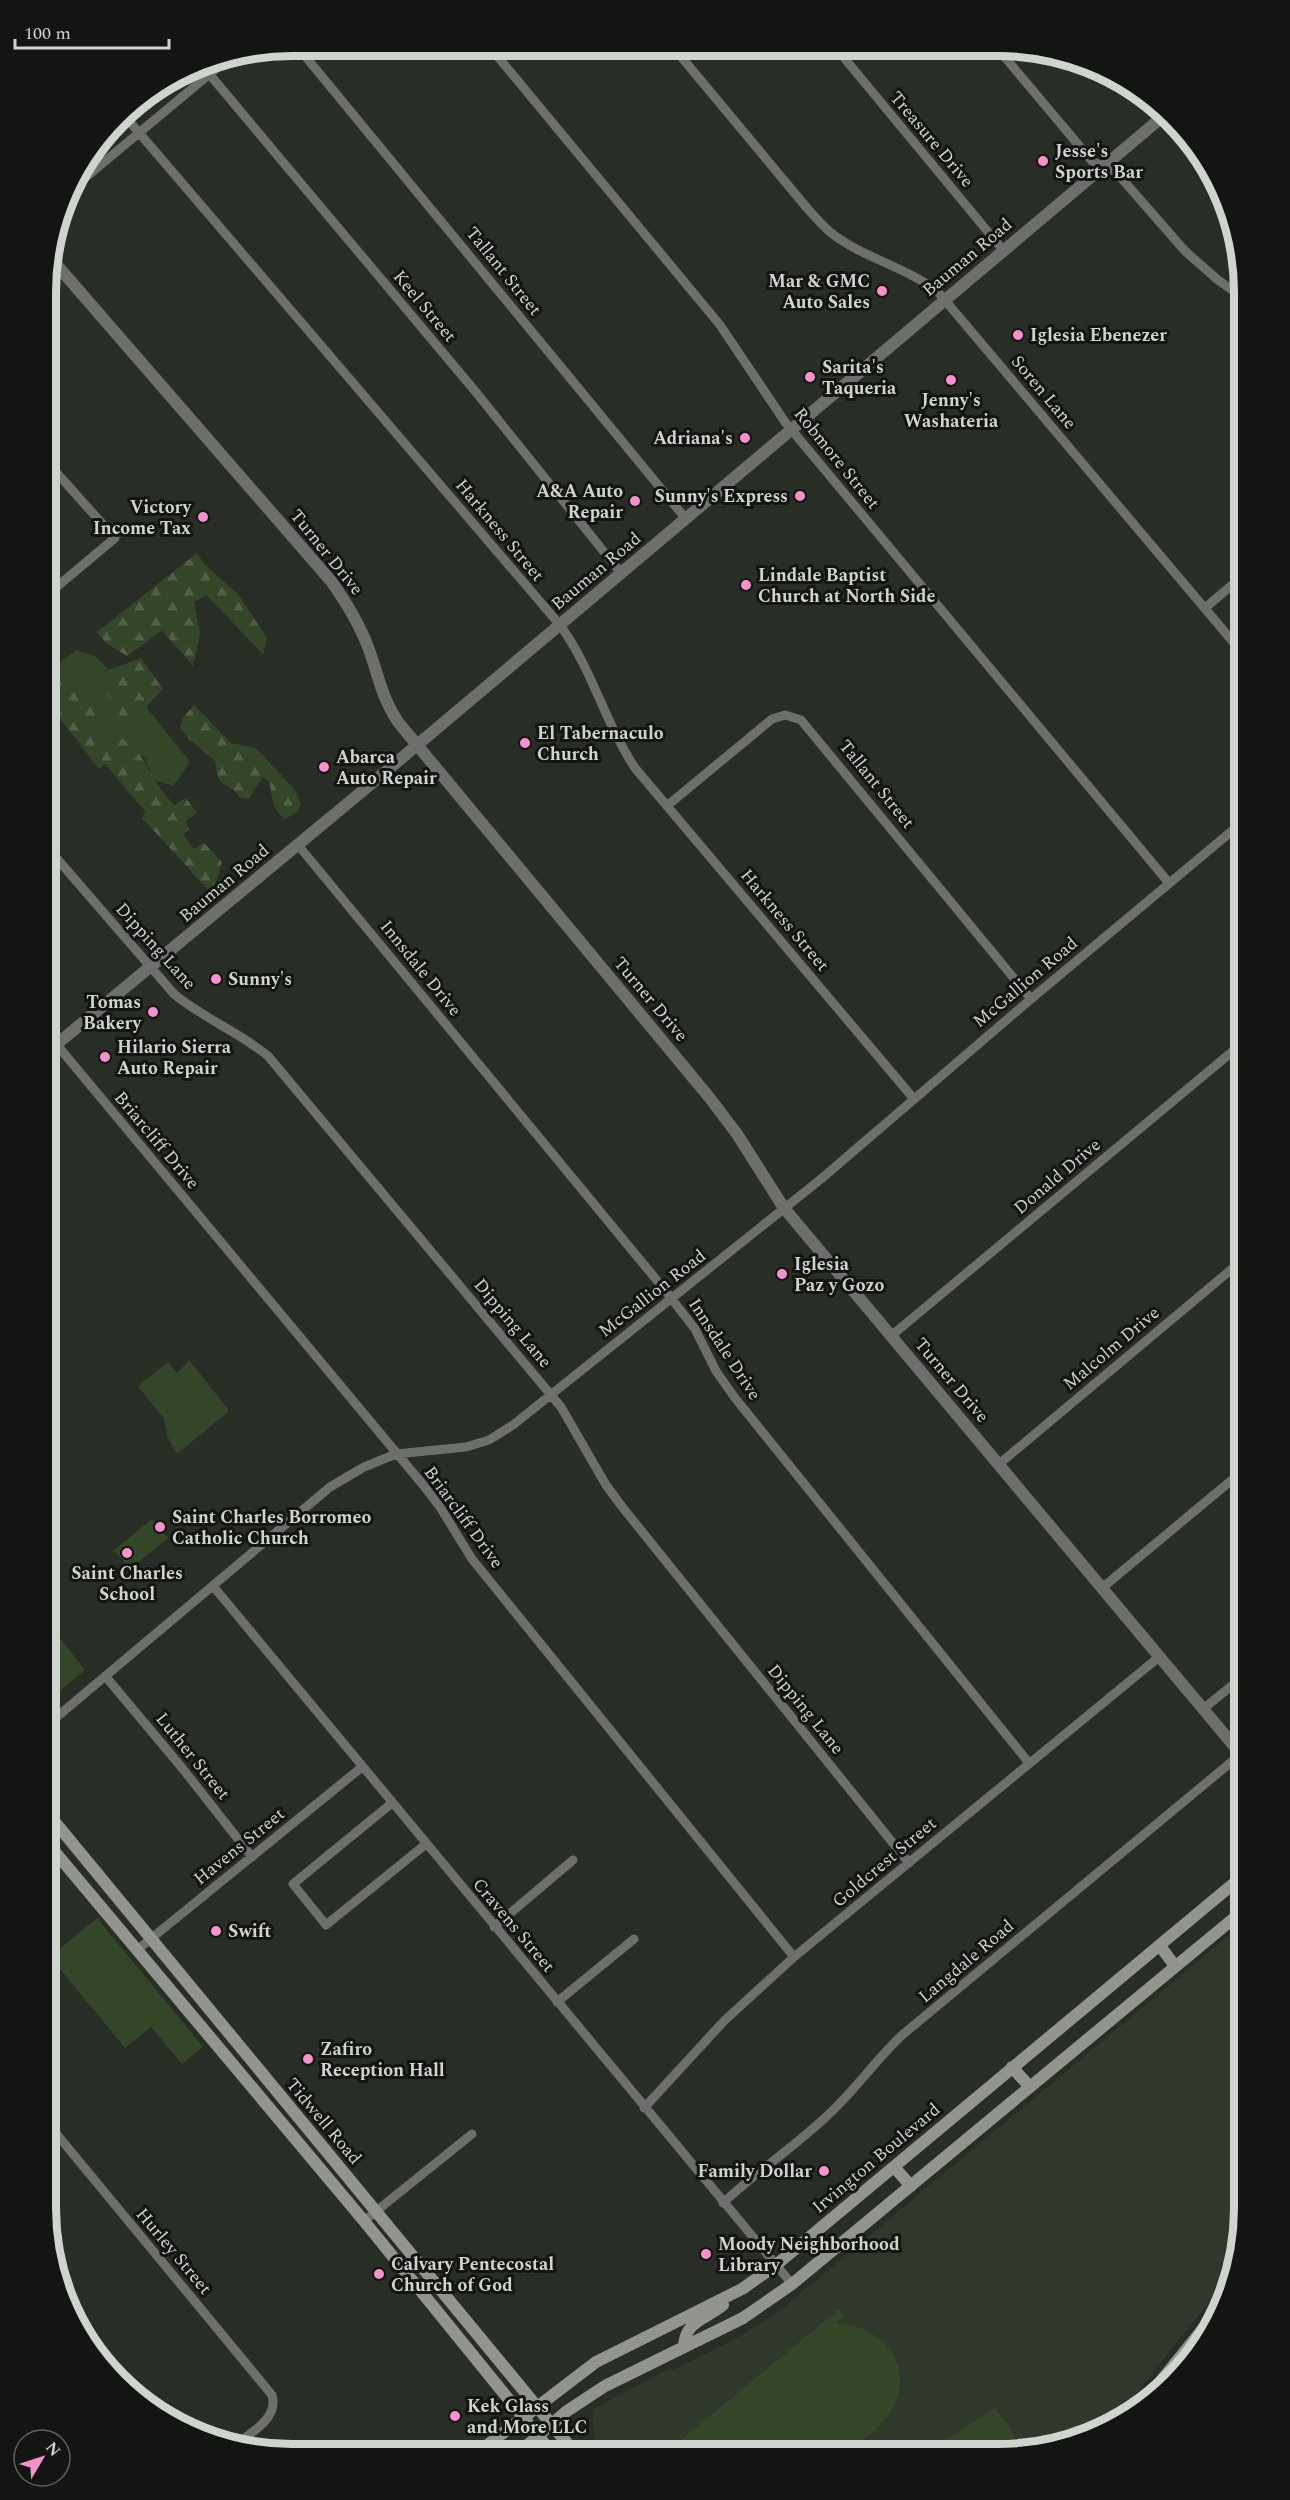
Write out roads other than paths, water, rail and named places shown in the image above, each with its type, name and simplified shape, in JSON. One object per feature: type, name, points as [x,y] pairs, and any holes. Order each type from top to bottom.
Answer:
[{"type":"main road","name":"Tidwell Road","points":[[56,1823],[568,2444]]},
{"type":"main road","name":"Tidwell Road","points":[[56,1853],[243,2076],[545,2444]]},
{"type":"main road","name":"Irvington Boulevard","points":[[489,2444],[596,2362],[742,2289],[776,2265],[1234,1883]]},
{"type":"main road","points":[[529,2444],[567,2411],[605,2386],[743,2318],[792,2284],[1234,1917]]},
{"type":"main road","points":[[1160,1946],[1175,1966]]},
{"type":"main road","points":[[243,2076],[255,2066]]},
{"type":"main road","points":[[1012,2067],[1030,2087]]},
{"type":"main road","points":[[894,2167],[911,2186]]},
{"type":"main road","points":[[684,2346],[685,2334],[689,2327],[716,2312],[742,2289]]},
{"type":"main road","points":[[436,2311],[449,2301]]},
{"type":"main road","points":[[1168,2372],[1198,2335]]},
{"type":"street","name":"Tallant Street","points":[[305,56],[686,519]]},
{"type":"street","name":"Robmore Street","points":[[497,56],[720,325],[791,429],[1169,883]]},
{"type":"street","name":"Soren Lane","points":[[680,56],[807,208],[831,232],[852,246],[923,280],[944,300],[1234,643]]},
{"type":"street","name":"Treasure Drive","points":[[843,56],[1003,250]]},
{"type":"street","points":[[1004,56],[1092,161],[1116,172],[1185,251],[1234,291]]},
{"type":"street","points":[[84,178],[218,68]]},
{"type":"street","name":"Keel Street","points":[[207,71],[475,391],[621,573]]},
{"type":"street","name":"Bauman Road","points":[[57,1045],[417,746],[1159,119]]},
{"type":"street","name":"Harkness Street","points":[[129,121],[560,625],[584,664],[610,726],[635,768],[914,1098]]},
{"type":"street","name":"Turner Drive","points":[[57,266],[343,597],[355,616],[387,703],[417,746],[709,1097],[737,1134],[784,1208],[1234,1745]]},
{"type":"street","points":[[56,472],[115,538],[56,587]]},
{"type":"street","points":[[1205,608],[1234,583]]},
{"type":"street","name":"Tallant Street","points":[[668,805],[772,719],[784,715],[801,720],[1030,999]]},
{"type":"street","name":"McGallion Road","points":[[56,1717],[330,1487],[364,1467],[396,1454],[448,1450],[489,1440],[513,1425],[672,1300],[784,1208],[1234,829]]},
{"type":"street","name":"Innsdale Drive","points":[[298,845],[672,1300],[694,1329],[716,1371],[735,1398],[1029,1763]]},
{"type":"street","name":"Dipping Lane","points":[[56,858],[174,994],[189,1006],[248,1040],[268,1056],[551,1396],[578,1433],[606,1485],[623,1508],[909,1863]]},
{"type":"street","name":"Briarcliff Drive","points":[[57,1045],[440,1507],[472,1559],[794,1957]]},
{"type":"street","name":"Donald Drive","points":[[891,1336],[1234,1050]]},
{"type":"street","name":"Malcolm Drive","points":[[999,1464],[1234,1267]]},
{"type":"street","points":[[1102,1588],[1234,1478]]},
{"type":"street","name":"Cravens Street","points":[[213,1586],[792,2284]]},
{"type":"street","name":"Goldcrest Street","points":[[644,2108],[717,2028],[794,1957],[1159,1657]]},
{"type":"street","name":"Luther Street","points":[[106,1677],[183,1769],[252,1857]]},
{"type":"street","points":[[1203,1709],[1234,1684]]},
{"type":"street","name":"Langdale Road","points":[[723,2203],[752,2176],[831,2113],[881,2055],[901,2036],[1234,1763]]},
{"type":"street","name":"Havens Street","points":[[137,1950],[362,1767]]},
{"type":"street","points":[[392,1803],[293,1884],[326,1925],[426,1844]]},
{"type":"street","points":[[494,1927],[573,1860]]},
{"type":"street","points":[[557,2002],[634,1939]]},
{"type":"street","name":"Hurley Street","points":[[56,2133],[272,2395],[274,2405],[272,2414],[242,2439]]},
{"type":"street","points":[[363,2222],[472,2134]]},
{"type":"place","name":"Jesse's Sports Bar","points":[[1043,161]]},
{"type":"place","name":"Mar & GMC Auto Sales","points":[[882,291]]},
{"type":"place","name":"Iglesia Ebenezer","points":[[1018,335]]},
{"type":"place","name":"Sarita's Taqueria","points":[[810,377]]},
{"type":"place","name":"Jenny's Washateria","points":[[951,380]]},
{"type":"place","name":"Adriana's","points":[[745,438]]},
{"type":"place","name":"Sunny's Express","points":[[800,496]]},
{"type":"place","name":"A&A Auto Repair","points":[[635,501]]},
{"type":"place","name":"Victory Income Tax","points":[[203,517]]},
{"type":"place","name":"Lindale Baptist Church at North Side","points":[[746,585]]},
{"type":"place","name":"El Tabernaculo Church","points":[[525,743]]},
{"type":"place","name":"Abarca Auto Repair","points":[[324,767]]},
{"type":"place","name":"Sunny's","points":[[216,979]]},
{"type":"place","name":"Tomas Bakery","points":[[153,1012]]},
{"type":"place","name":"Hilario Sierra Auto Repair","points":[[105,1057]]},
{"type":"place","name":"Iglesia Paz y Gozo","points":[[782,1274]]},
{"type":"place","name":"Saint Charles Borromeo Catholic Church","points":[[160,1527]]},
{"type":"place","name":"Saint Charles School","points":[[127,1553]]},
{"type":"place","name":"Swift","points":[[216,1931]]},
{"type":"place","name":"Zafiro Reception Hall","points":[[308,2059]]},
{"type":"place","name":"Family Dollar","points":[[824,2171]]},
{"type":"place","name":"Moody Neighborhood Library","points":[[706,2254]]},
{"type":"place","name":"Calvary Pentecostal Church of God","points":[[379,2274]]},
{"type":"place","name":"Kek Glass and More LLC","points":[[455,2416]]}]
